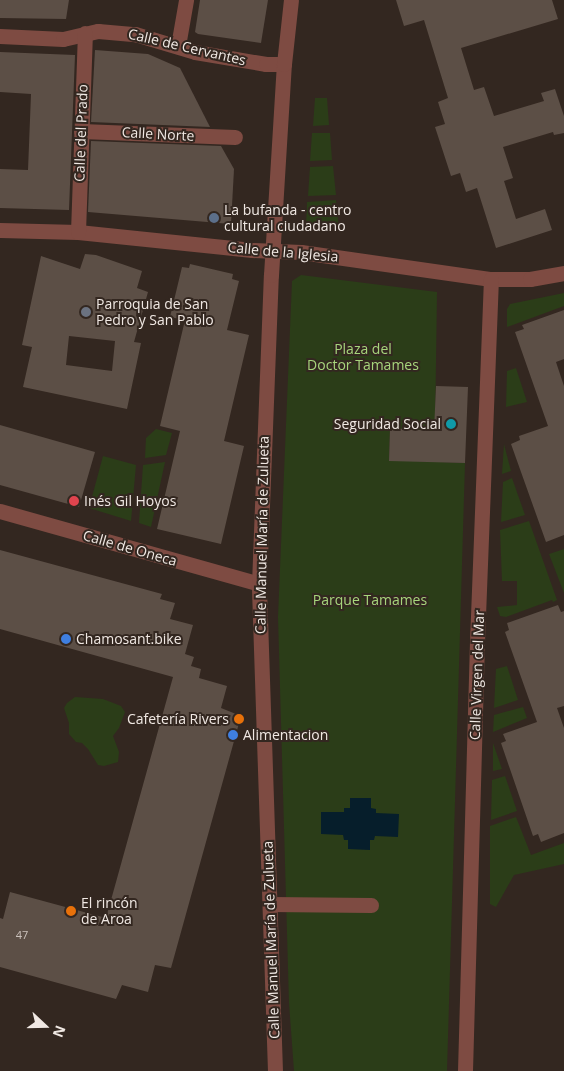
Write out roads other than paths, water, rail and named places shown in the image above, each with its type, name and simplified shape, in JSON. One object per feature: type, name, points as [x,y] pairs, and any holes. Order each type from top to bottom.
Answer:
[{"type":"street","points":[[178,46],[186,0]]},
{"type":"street","name":"Calle Manuel María de Zulueta","points":[[275,1071],[259,584],[273,252],[284,64],[291,0]]},
{"type":"street","name":"Calle de Cervantes","points":[[0,36],[63,39],[98,31],[135,34],[195,52],[266,64],[284,64]]},
{"type":"street","name":"Calle del Prado","points":[[78,232],[85,33]]},
{"type":"street","name":"Calle Norte","points":[[81,131],[234,137]]},
{"type":"street","name":"Calle de la Iglesia","points":[[0,230],[78,232],[273,252],[301,252],[491,279],[530,279],[564,272]]},
{"type":"street","name":"Calle Virgen del Mar","points":[[465,1071],[477,642],[491,279]]},
{"type":"street","name":"Calle de Oneca","points":[[0,511],[259,584]]},
{"type":"street","points":[[270,904],[371,905]]},
{"type":"water","points":[[350,798],[371,798],[371,808],[376,809],[376,813],[399,814],[398,837],[375,836],[374,840],[370,840],[370,850],[348,849],[348,840],[344,840],[343,835],[321,834],[321,812],[344,812],[344,808],[350,808]]},
{"type":"place","name":"La bufanda - centro cultural ciudadano","points":[[214,218]]},
{"type":"place","name":"Parroquia de San Pedro y San Pablo","points":[[86,312]]},
{"type":"place","name":"Seguridad Social","points":[[451,424]]},
{"type":"place","name":"Inés Gil Hoyos","points":[[74,501]]},
{"type":"place","name":"Chamosant.bike","points":[[66,639]]},
{"type":"place","name":"Cafetería Rivers","points":[[239,719]]},
{"type":"place","name":"Alimentacion","points":[[233,735]]},
{"type":"place","name":"El rincón de Aroa","points":[[71,911]]},
{"type":"park label","name":"Plaza del Doctor Tamames","points":[[363,358]]},
{"type":"park label","name":"Parque Tamames","points":[[370,600]]}]
